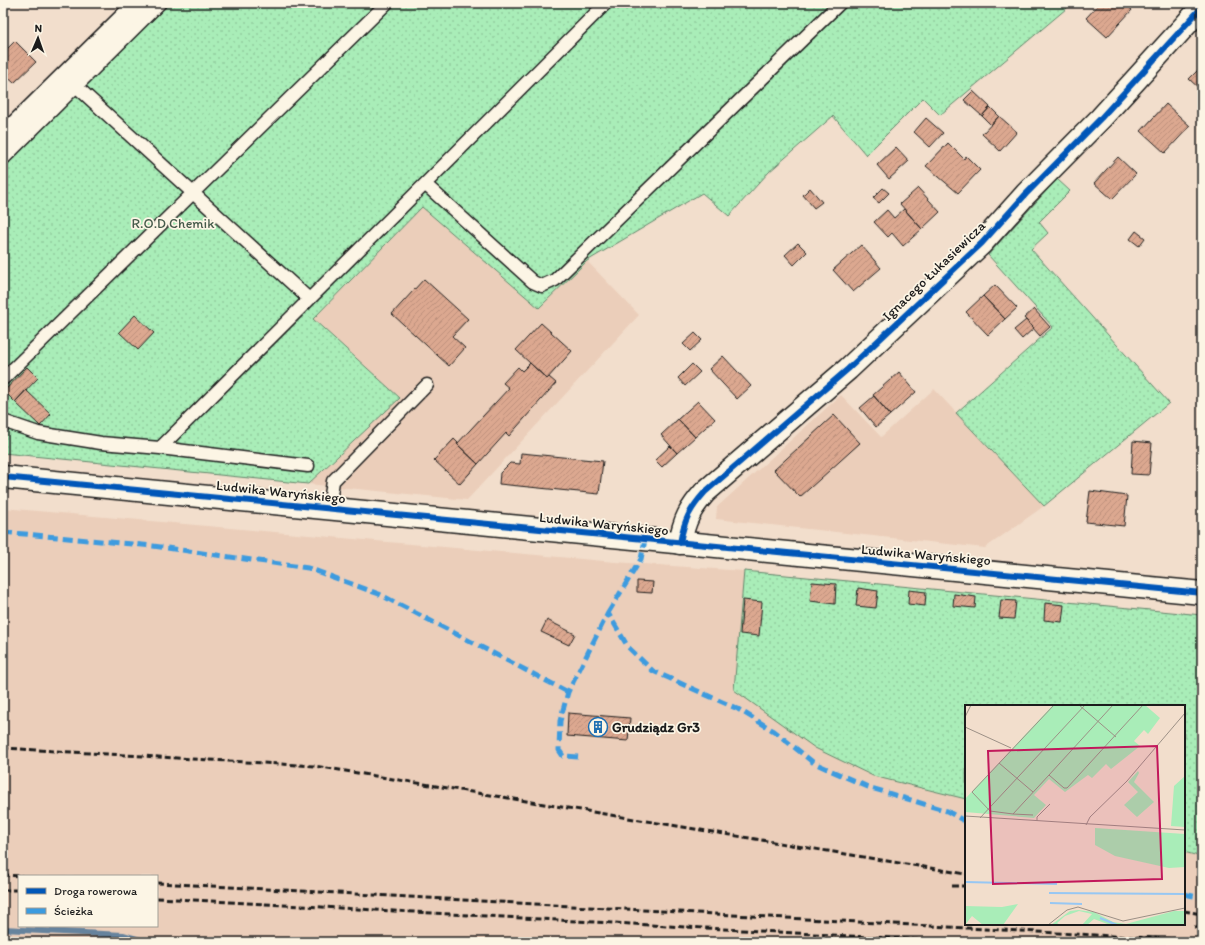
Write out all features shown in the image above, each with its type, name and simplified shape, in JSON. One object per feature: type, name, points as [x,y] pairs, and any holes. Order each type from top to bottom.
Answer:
[{"type":"street","points":[[3,139],[142,3]]},
{"type":"street","name":"Ignacego Łukasiewicza","points":[[680,543],[683,526],[690,509],[705,492],[848,368],[982,243],[1026,194],[1101,118],[1202,6]]},
{"type":"street","name":"Ludwika Waryńskiego","points":[[3,477],[1202,593]]},
{"type":"lane","points":[[3,159],[160,3]]},
{"type":"lane","points":[[3,379],[387,3]]},
{"type":"lane","points":[[160,448],[606,3]]},
{"type":"lane","points":[[425,184],[533,282],[542,286],[555,280],[840,3]]},
{"type":"lane","points":[[76,86],[194,192],[309,299]]},
{"type":"lane","points":[[330,509],[333,481],[427,386]]},
{"type":"lane","points":[[3,420],[38,434],[101,443],[160,448],[308,466]]},
{"type":"shaded area","points":[[422,206],[539,308],[587,261],[639,315],[467,500],[308,484],[400,398],[313,319]]},
{"type":"shaded area","points":[[934,389],[1044,506],[985,548],[716,519],[717,507],[841,395],[881,437]]},
{"type":"shaded area","points":[[3,508],[615,562],[744,571],[734,690],[873,776],[965,799],[965,925],[1185,925],[1185,852],[1202,857],[1202,942],[3,942]]},
{"type":"green space","name":"R.O.D Chemik","points":[[154,3],[1073,3],[940,115],[923,98],[866,155],[833,116],[769,172],[729,216],[702,193],[587,261],[539,308],[422,207],[313,319],[400,398],[308,484],[3,453],[3,153]]},
{"type":"green space","points":[[1057,179],[1070,191],[1039,222],[1048,233],[1031,249],[1169,403],[1044,506],[956,413],[1053,327],[988,255]]},
{"type":"green space","points":[[744,571],[1202,615],[1202,857],[1185,852],[1185,705],[965,705],[965,799],[873,776],[815,748],[734,690]]},
{"type":"building","points":[[1100,3],[1125,3],[1132,10],[1107,37],[1086,18]]},
{"type":"building","points":[[15,41],[36,62],[14,83],[3,73],[3,53]]},
{"type":"building","points":[[1202,66],[1202,91],[1189,79]]},
{"type":"building","points":[[973,91],[990,107],[982,116],[964,100]]},
{"type":"building","points":[[1166,104],[1190,126],[1165,153],[1141,131]]},
{"type":"building","points":[[990,107],[999,116],[991,125],[982,116]]},
{"type":"building","points":[[999,116],[1017,132],[1000,151],[982,134]]},
{"type":"building","points":[[926,118],[943,133],[930,147],[914,132]]},
{"type":"building","points":[[948,143],[964,159],[966,156],[980,170],[958,193],[926,166]]},
{"type":"building","points":[[896,147],[909,161],[889,179],[877,165]]},
{"type":"building","points":[[1118,157],[1136,174],[1112,199],[1094,183]]},
{"type":"building","points":[[810,188],[822,202],[814,208],[803,195]]},
{"type":"building","points":[[883,188],[889,193],[879,203],[873,198]]},
{"type":"building","points":[[918,188],[940,212],[922,229],[900,204]]},
{"type":"building","points":[[904,209],[922,229],[903,246],[892,233],[888,237],[874,222],[887,210],[894,218]]},
{"type":"building","points":[[1136,231],[1145,238],[1139,246],[1130,239]]},
{"type":"building","points":[[798,243],[807,252],[794,265],[785,255]]},
{"type":"building","points":[[861,245],[881,268],[853,292],[833,270]]},
{"type":"building","points":[[424,279],[468,319],[452,336],[465,348],[449,366],[392,314]]},
{"type":"building","points":[[995,285],[1017,308],[1005,319],[983,296]]},
{"type":"building","points":[[983,296],[1005,319],[988,335],[966,312]]},
{"type":"building","points":[[1034,309],[1050,327],[1040,336],[1024,318]]},
{"type":"building","points":[[135,315],[154,333],[138,350],[119,332]]},
{"type":"building","points":[[1026,320],[1034,328],[1022,339],[1014,330]]},
{"type":"building","points":[[541,323],[572,351],[547,379],[516,350]]},
{"type":"building","points":[[695,333],[702,340],[690,351],[683,344]]},
{"type":"building","points":[[723,356],[751,386],[737,399],[709,369]]},
{"type":"building","points":[[530,363],[547,379],[549,377],[556,383],[509,436],[506,433],[478,464],[457,444],[509,388],[503,383],[518,367],[522,371]]},
{"type":"building","points":[[692,364],[700,372],[685,386],[678,378]]},
{"type":"building","points":[[27,367],[38,378],[15,402],[4,391]]},
{"type":"building","points":[[899,372],[916,392],[890,415],[873,395]]},
{"type":"building","points":[[26,390],[51,414],[40,426],[15,402]]},
{"type":"building","points":[[874,396],[890,415],[876,427],[860,408]]},
{"type":"building","points":[[698,401],[715,419],[695,437],[678,419]]},
{"type":"building","points":[[834,415],[860,443],[800,497],[774,470]]},
{"type":"building","points":[[678,419],[695,437],[677,453],[661,435]]},
{"type":"building","points":[[454,439],[458,443],[457,444],[478,464],[460,484],[434,460]]},
{"type":"building","points":[[1133,441],[1152,443],[1149,475],[1131,474]]},
{"type":"building","points":[[670,446],[677,453],[662,467],[655,460]]},
{"type":"building","points":[[521,453],[603,461],[599,494],[499,484],[500,473],[510,463],[520,464]]},
{"type":"building","points":[[1090,491],[1127,496],[1124,526],[1086,522]]},
{"type":"building","points":[[637,581],[653,582],[652,593],[637,592]]},
{"type":"building","points":[[812,582],[836,584],[835,604],[810,601]]},
{"type":"building","points":[[858,588],[878,591],[876,608],[856,606]]},
{"type":"building","points":[[909,590],[926,592],[925,606],[908,604]]},
{"type":"building","points":[[954,594],[976,597],[975,608],[953,606]]},
{"type":"building","points":[[743,600],[762,602],[759,636],[740,634]]},
{"type":"building","points":[[1001,600],[1016,601],[1014,619],[999,618]]},
{"type":"building","points":[[1045,603],[1064,605],[1062,622],[1044,620]]},
{"type":"building","points":[[547,620],[575,634],[569,645],[541,632]]},
{"type":"building","name":"Grudziądz Gr3","points":[[568,713],[630,718],[628,741],[567,736]]},
{"type":"waterway","points":[[3,929],[123,935],[147,942]]},
{"type":"railway","points":[[3,748],[315,766],[965,874]]},
{"type":"railway","points":[[3,875],[18,876]]},
{"type":"railway","points":[[158,883],[1202,941]]},
{"type":"railway","points":[[952,886],[965,886]]},
{"type":"railway","points":[[3,890],[18,890]]},
{"type":"railway","points":[[158,898],[960,942]]},
{"type":"railway","points":[[1185,911],[1202,914]]},
{"type":"railway","points":[[1194,927],[1202,927]]},
{"type":"marked path","points":[[3,532],[153,546],[308,568],[379,594],[568,692]]},
{"type":"marked path","points":[[608,613],[641,559],[645,540]]},
{"type":"marked path","points":[[578,757],[563,756],[559,750],[560,721],[568,692],[608,613],[628,647],[653,671],[738,709],[774,731],[814,763],[868,787],[947,811],[965,821]]},
{"type":"marked path","points":[[1185,894],[1202,898]]},
{"type":"cycle path","points":[[680,543],[683,528],[688,515],[705,492],[848,369],[982,243],[1026,194],[1101,118],[1202,7]]},
{"type":"cycle path","points":[[3,477],[1202,593]]},
{"type":"place","name":"Grudziądz Gr3","points":[[598,727]]}]
